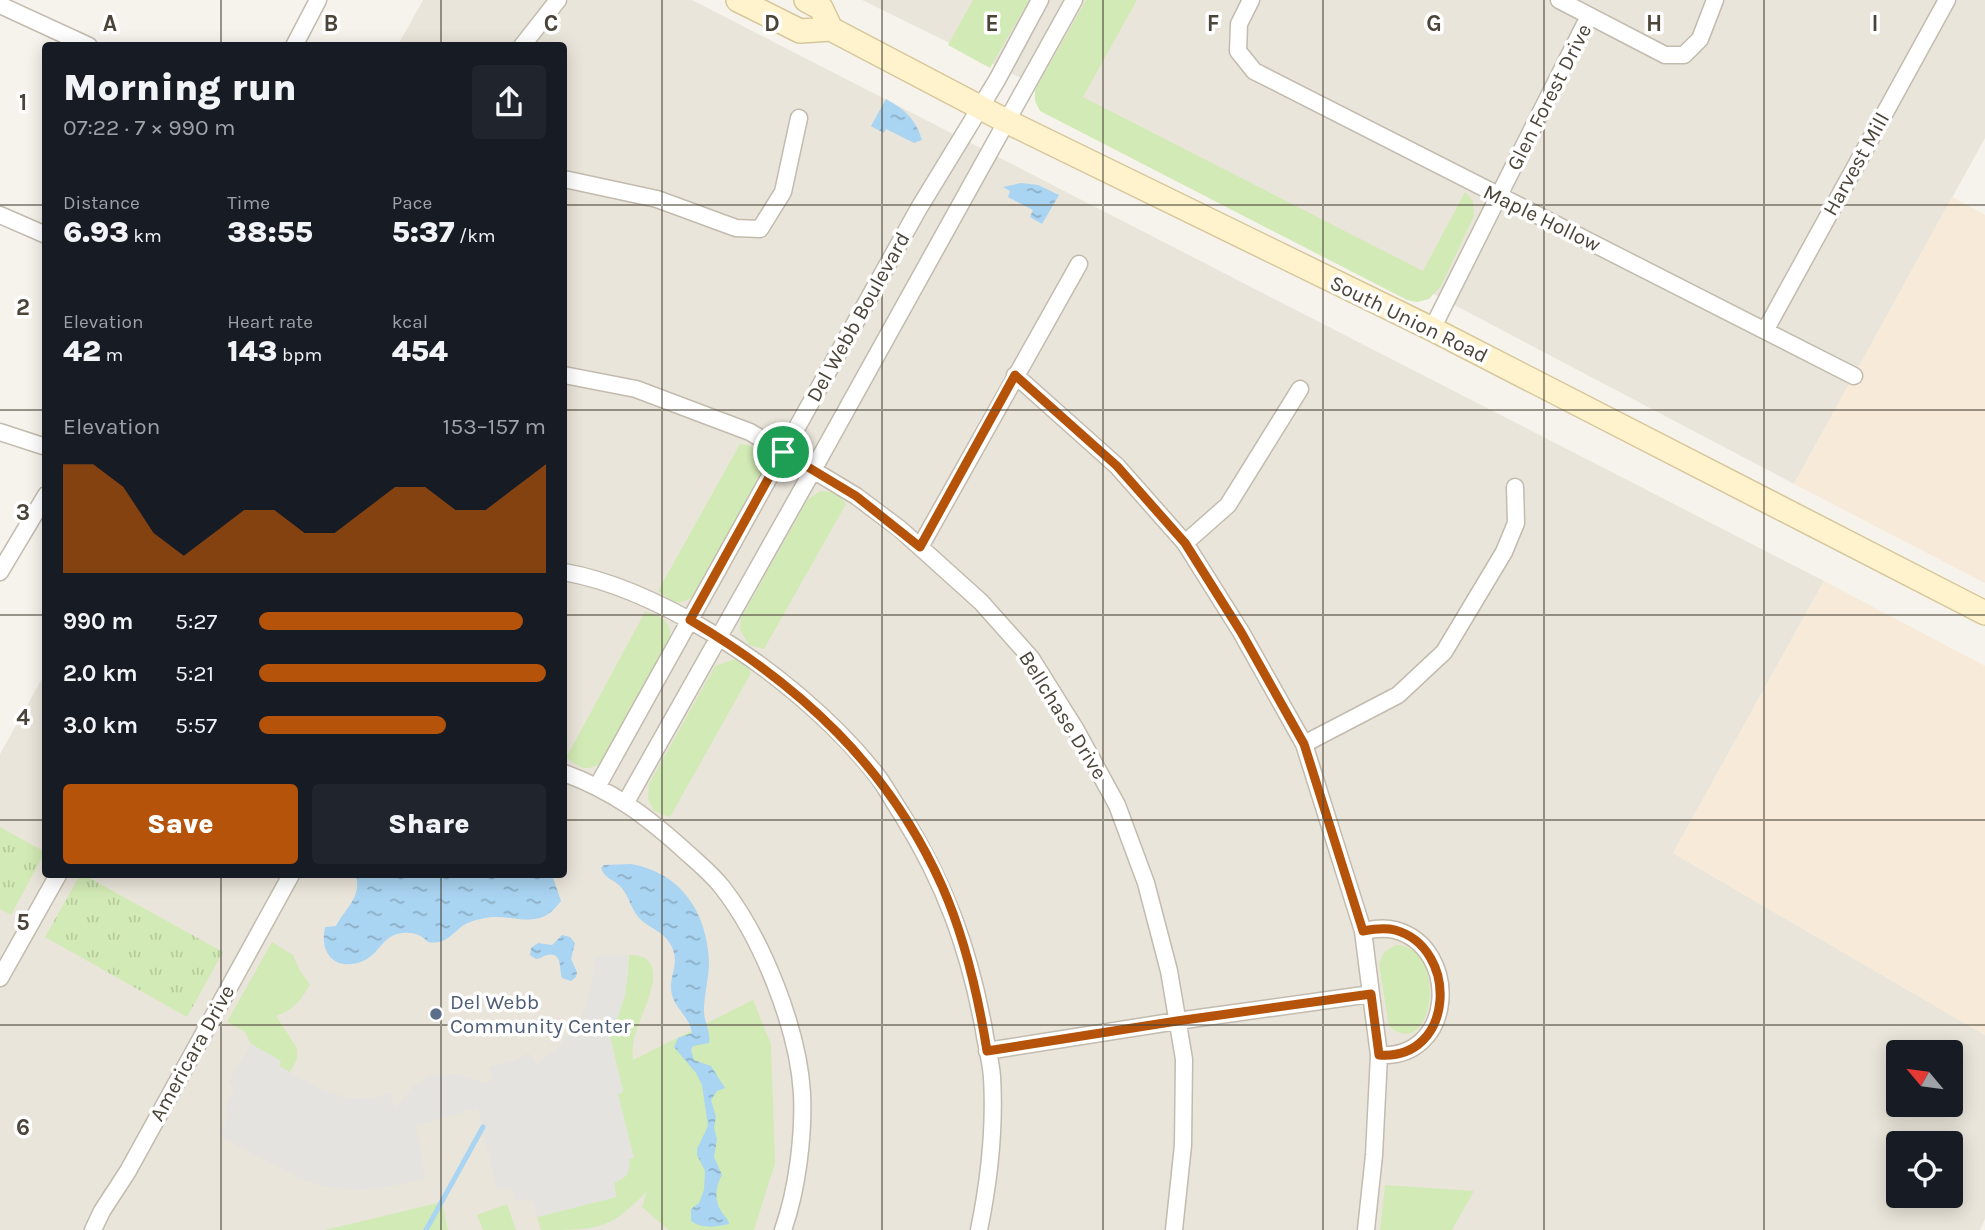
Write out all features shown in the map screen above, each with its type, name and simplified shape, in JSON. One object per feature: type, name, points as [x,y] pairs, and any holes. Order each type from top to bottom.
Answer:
[{"type":"street","points":[[296,42],[318,0]]},
{"type":"street","points":[[525,42],[558,0]]},
{"type":"street","name":"South Union Road","points":[[738,0],[800,31],[831,29],[1006,121],[1432,329],[1985,613]]},
{"type":"street","name":"South Union Road","points":[[806,0],[821,8],[831,29]]},
{"type":"street","name":"Del Webb Boulevard","points":[[597,787],[919,208],[981,107],[1040,0]]},
{"type":"street","name":"Del Webb Boulevard","points":[[626,802],[1074,0]]},
{"type":"street","name":"Maple Hollow","points":[[1251,0],[1240,24],[1238,51],[1254,71],[1854,376]]},
{"type":"street","points":[[1559,0],[1665,55],[1684,55],[1700,38],[1715,0]]},
{"type":"street","name":"Harvest Mill","points":[[1766,329],[1947,0]]},
{"type":"street","points":[[0,5],[80,42]]},
{"type":"street","name":"Glen Forest Drive","points":[[1432,329],[1589,16]]},
{"type":"street","points":[[567,180],[657,199],[736,228],[760,229],[783,192],[799,118]]},
{"type":"street","points":[[0,215],[42,233]]},
{"type":"street","points":[[920,547],[1079,264]]},
{"type":"street","points":[[1015,375],[1117,466],[1185,543],[1241,632],[1304,744],[1363,931],[1379,1055],[1374,1155],[1366,1230]]},
{"type":"street","name":"Bellchase Drive","points":[[567,376],[636,389],[750,432],[856,496],[920,547],[981,602],[1031,658],[1076,730],[1117,805],[1146,883],[1169,971],[1184,1059],[1183,1144],[1174,1230]]},
{"type":"street","points":[[1185,543],[1228,505],[1300,389]]},
{"type":"street","points":[[0,432],[42,446]]},
{"type":"street","points":[[1304,744],[1398,695],[1444,652],[1504,552],[1516,523],[1515,487]]},
{"type":"street","points":[[0,572],[42,502]]},
{"type":"street","points":[[567,572],[582,575],[666,606],[719,637],[778,679],[845,738],[876,774],[910,828],[942,886],[962,941],[981,1013],[992,1076],[991,1134],[979,1230]]},
{"type":"street","points":[[567,774],[626,802],[710,873],[723,888],[769,966],[781,998],[802,1092],[802,1123],[795,1181],[783,1230]]},
{"type":"street","points":[[0,978],[56,878]]},
{"type":"street","name":"Americara Drive","points":[[93,1230],[289,878]]},
{"type":"street","points":[[1363,931],[1383,928],[1409,936],[1430,957],[1439,979],[1440,1008],[1432,1029],[1414,1048],[1403,1054],[1379,1055]]},
{"type":"street","points":[[987,1051],[1371,994]]},
{"type":"shaded area","points":[[423,0],[692,0],[1824,581],[1673,853],[1985,1035],[1985,1219],[1980,1230],[0,1230],[0,754],[42,678],[42,878],[567,878],[567,42],[400,42]]},
{"type":"shaded area","points":[[862,0],[1985,0],[1985,138],[1794,484],[1056,95]]},
{"type":"shaded area","points":[[1952,197],[1985,215],[1985,583],[1794,484]]},
{"type":"shaded area","points":[[1824,581],[1985,666],[1985,1035],[1673,853]]},
{"type":"shaded area","points":[[629,955],[625,996],[609,1033],[623,1092],[618,1094],[634,1158],[629,1159],[630,1166],[626,1176],[614,1183],[616,1197],[537,1217],[533,1201],[515,1200],[511,1187],[497,1190],[478,1108],[416,1125],[425,1179],[382,1188],[352,1190],[300,1179],[219,1136],[227,1119],[225,1106],[234,1089],[229,1081],[251,1044],[281,1061],[279,1066],[325,1091],[354,1099],[390,1093],[394,1106],[398,1105],[412,1087],[429,1076],[455,1074],[484,1083],[493,1080],[490,1067],[513,1061],[529,1053],[536,1064],[539,1063],[559,1046],[580,1019],[591,989],[595,957]]},
{"type":"green space","points":[[973,0],[1029,0],[990,68],[948,45]]},
{"type":"green space","points":[[1086,0],[1137,0],[1083,97],[1423,271],[1465,192],[1473,201],[1474,216],[1441,286],[1429,299],[1417,302],[1407,300],[1040,111],[1035,101],[1035,90]]},
{"type":"green space","points":[[740,444],[758,451],[764,470],[695,595],[683,602],[675,602],[658,591]]},
{"type":"green space","points":[[821,491],[837,493],[846,504],[764,649],[749,645],[740,630],[741,618],[808,499]]},
{"type":"green space","points":[[645,612],[662,618],[670,631],[669,643],[602,762],[591,768],[582,768],[567,756]]},
{"type":"green space","points":[[735,659],[745,663],[751,673],[670,817],[654,811],[648,798],[649,784],[715,666]]},
{"type":"green space","points":[[0,827],[42,850],[42,858],[11,915],[0,909]]},
{"type":"green space","points":[[78,878],[89,878],[223,952],[187,1017],[45,937]]},
{"type":"green space","points":[[272,942],[293,955],[310,984],[296,1004],[276,1016],[297,1048],[297,1059],[290,1072],[279,1066],[281,1061],[251,1044],[245,1032],[227,1022]]},
{"type":"green space","points":[[1396,945],[1413,950],[1424,964],[1429,981],[1429,1001],[1425,1018],[1416,1030],[1404,1034],[1389,1026],[1379,964],[1384,952]]},
{"type":"green space","points":[[629,955],[643,957],[651,964],[653,974],[652,986],[634,1039],[633,1060],[753,1000],[771,1044],[775,1163],[754,1230],[669,1230],[642,1207],[647,1191],[623,1214],[602,1225],[541,1230],[537,1217],[616,1197],[614,1183],[626,1176],[618,1093],[623,1091],[609,1033],[624,995]]},
{"type":"green space","points":[[1385,1185],[1474,1191],[1452,1230],[1380,1230]]},
{"type":"green space","points":[[442,1202],[448,1230],[325,1230]]},
{"type":"green space","points":[[507,1204],[516,1230],[483,1230],[477,1215]]},
{"type":"water","points":[[886,99],[908,115],[922,140],[914,143],[886,129],[884,133],[871,126]]},
{"type":"water","points":[[1021,183],[1038,185],[1059,195],[1042,224],[1030,217],[1033,210],[1008,197],[1010,191],[1003,187]]},
{"type":"water","points":[[631,864],[664,876],[678,886],[697,912],[703,927],[709,962],[704,1011],[709,1043],[693,1046],[691,1050],[694,1060],[711,1066],[725,1088],[717,1091],[711,1100],[716,1117],[714,1157],[722,1175],[716,1196],[729,1224],[704,1226],[691,1221],[691,1209],[699,1203],[704,1190],[705,1171],[697,1155],[697,1149],[708,1126],[702,1085],[696,1073],[674,1047],[678,1038],[692,1033],[672,995],[671,981],[675,963],[673,949],[663,935],[640,919],[623,890],[607,877],[601,868],[604,865]]},
{"type":"water","points":[[356,878],[553,878],[561,901],[543,917],[492,917],[476,920],[438,942],[428,942],[414,934],[397,934],[387,939],[373,955],[363,961],[345,964],[327,953],[325,927],[336,926],[355,896]]},
{"type":"water","points":[[562,935],[570,937],[575,943],[571,959],[577,972],[571,981],[562,978],[556,956],[547,955],[536,959],[530,955],[531,948],[538,943],[552,945]]},
{"type":"waterway","points":[[426,1230],[483,1127]]},
{"type":"place","name":"Del Webb Community Center","points":[[436,1014]]},
{"type":"route","points":[[1015,375],[1117,466],[1185,543],[1241,632],[1304,744],[1363,931],[1383,928],[1395,930],[1409,936],[1430,957],[1439,979],[1440,1008],[1432,1029],[1423,1040],[1403,1054],[1379,1055],[1371,994],[987,1051],[981,1013],[962,941],[942,886],[876,774],[845,738],[778,679],[747,655],[690,620],[783,452],[856,496],[920,547],[1015,375]]}]
